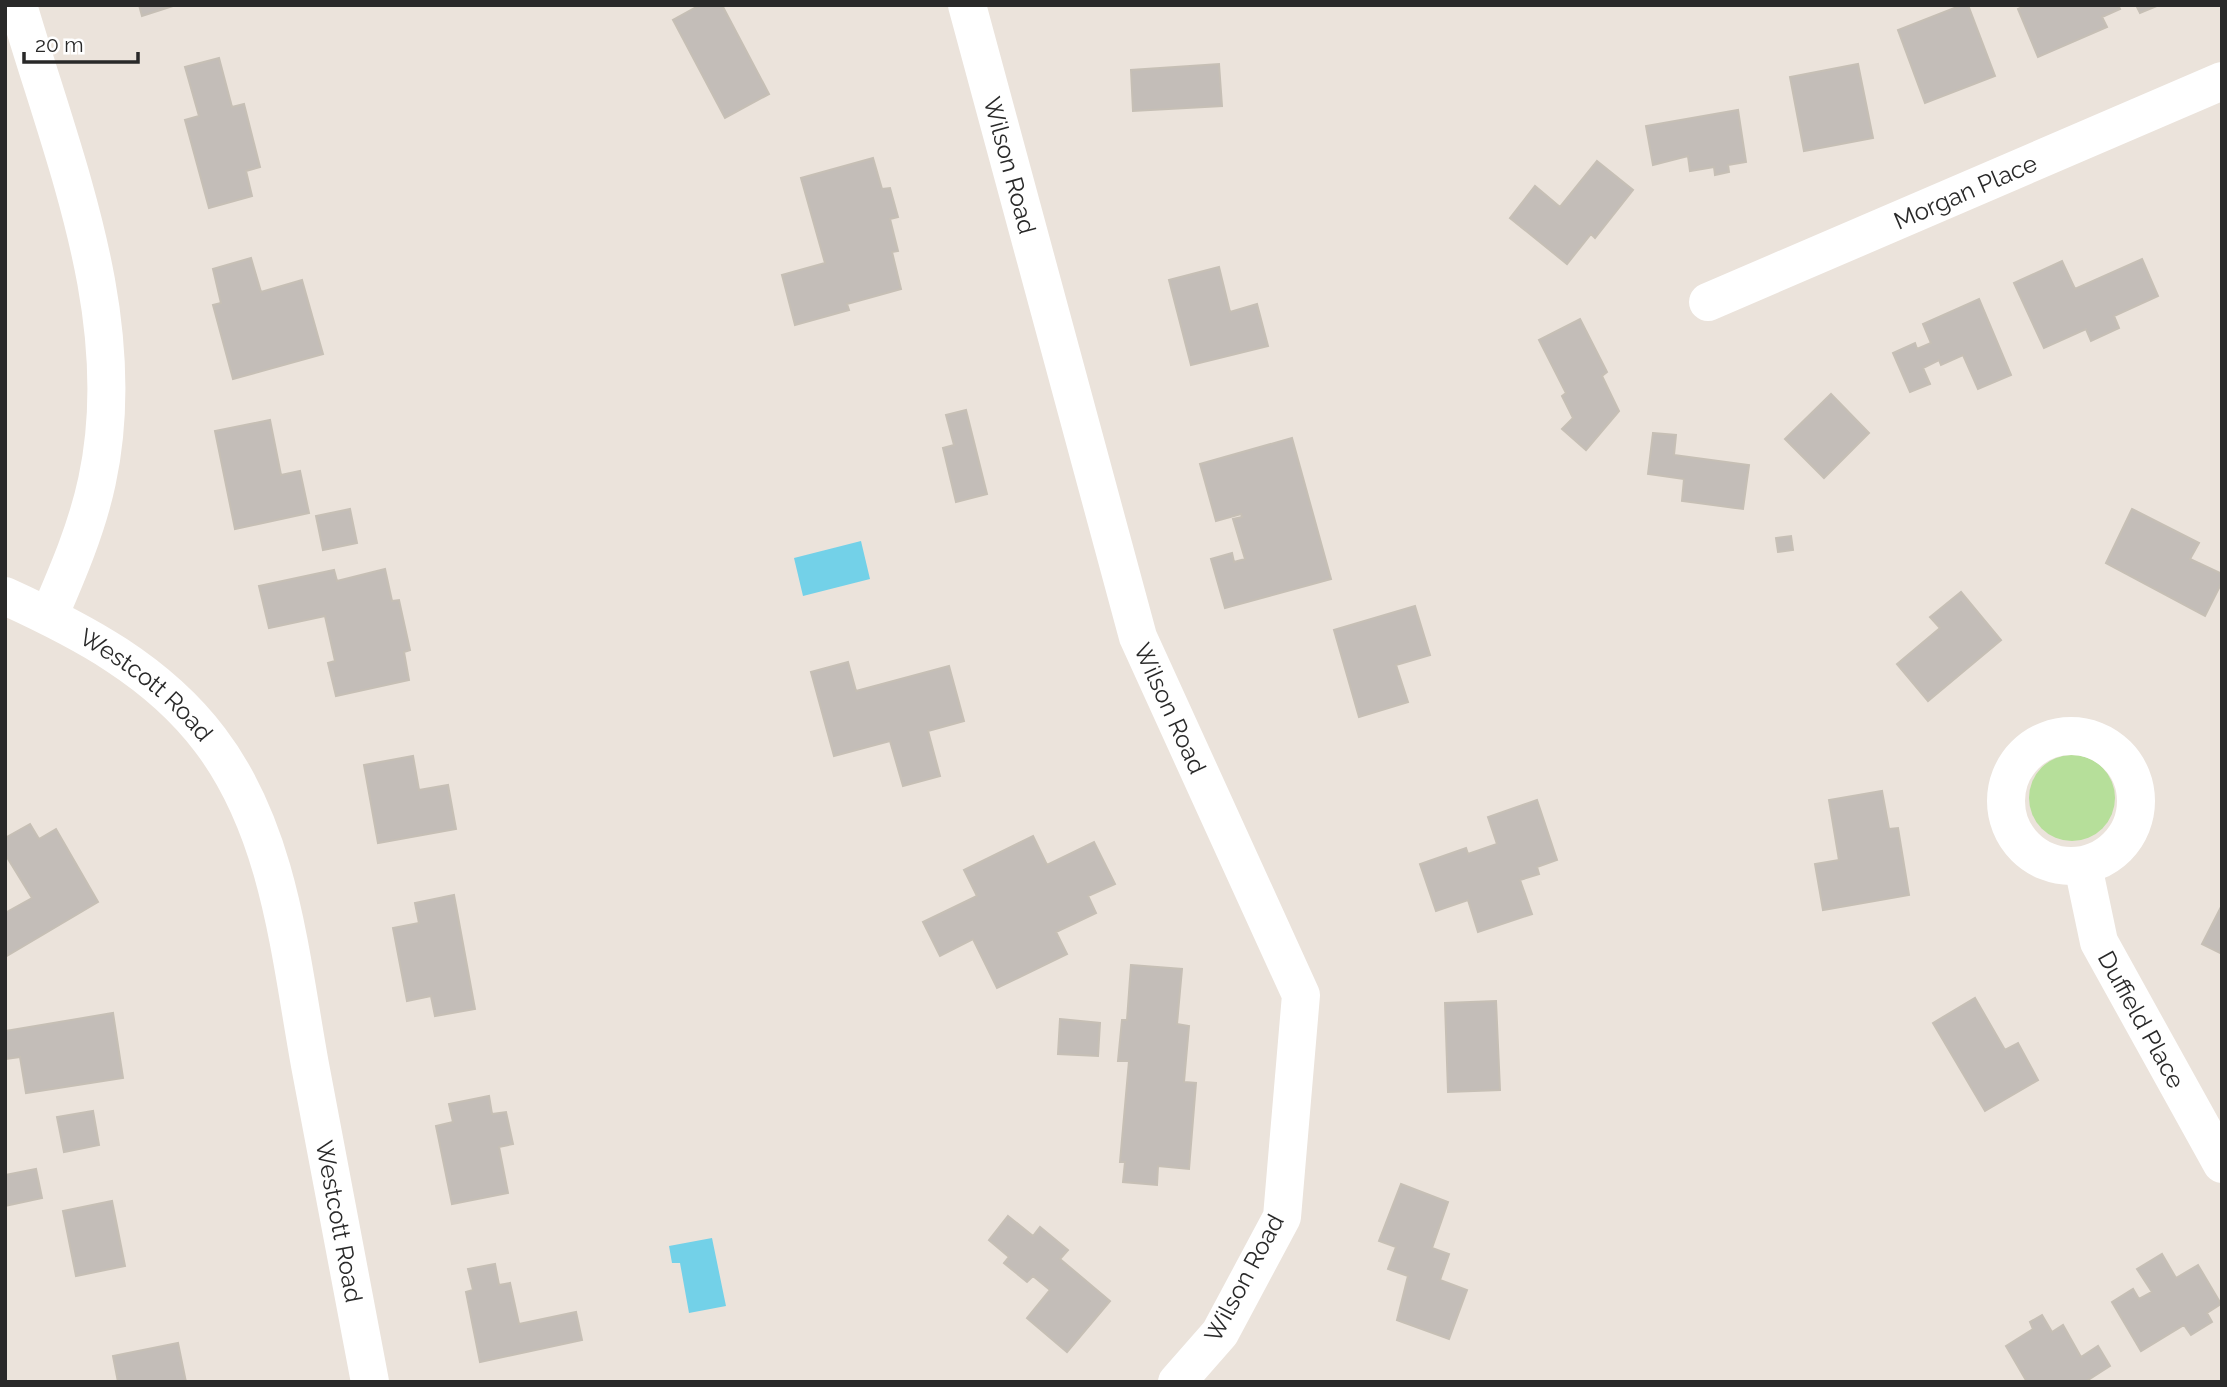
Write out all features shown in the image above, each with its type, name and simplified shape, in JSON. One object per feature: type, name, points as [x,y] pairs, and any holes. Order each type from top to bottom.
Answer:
[{"type":"street","points":[[18,5],[96,269],[106,339],[106,410],[97,480],[78,549],[48,616]]},
{"type":"street","name":"Wilson Road","points":[[967,5],[1138,637],[1301,995],[1282,1217],[1220,1333],[1177,1382]]},
{"type":"street","name":"Morgan Place","points":[[1708,302],[2222,81]]},
{"type":"street","name":"Westcott Road","points":[[5,596],[48,616],[125,659],[173,698],[211,740],[229,769],[266,846],[286,932],[370,1382]]},
{"type":"street","name":"Duffield Place","points":[[2083,866],[2099,942],[2222,1164]]},
{"type":"green space","points":[[2072,755],[2096,762],[2108,774],[2115,798],[2108,822],[2096,834],[2072,841],[2048,834],[2036,822],[2029,798],[2036,774],[2048,762]]},
{"type":"water","points":[[861,541],[870,579],[803,596],[794,558]]},
{"type":"water","points":[[712,1238],[726,1306],[689,1313],[680,1263],[672,1263],[669,1246]]},
{"type":"building","points":[[139,5],[176,5],[142,16]]},
{"type":"building","points":[[700,5],[722,5],[769,94],[725,118],[673,20]]},
{"type":"building","points":[[1968,5],[1995,76],[1925,103],[1898,30]]},
{"type":"building","points":[[2027,5],[2118,5],[2120,9],[2102,17],[2107,27],[2038,57],[2018,9]]},
{"type":"building","points":[[2136,5],[2159,5],[2140,13]]},
{"type":"building","points":[[219,58],[232,107],[244,104],[260,167],[246,171],[252,196],[209,208],[185,120],[199,116],[185,67]]},
{"type":"building","points":[[1219,64],[1222,106],[1133,111],[1131,70]]},
{"type":"building","points":[[1858,64],[1873,138],[1804,151],[1790,77]]},
{"type":"building","points":[[1738,110],[1746,162],[1728,165],[1729,172],[1715,175],[1714,167],[1690,171],[1688,156],[1653,165],[1646,126]]},
{"type":"building","points":[[873,158],[882,189],[890,188],[898,217],[890,219],[898,251],[892,252],[901,289],[847,304],[849,310],[795,325],[782,275],[825,263],[801,178]]},
{"type":"building","points":[[1597,161],[1633,190],[1595,238],[1591,234],[1567,264],[1510,218],[1535,186],[1560,207]]},
{"type":"building","points":[[251,258],[261,292],[302,280],[323,354],[233,379],[213,305],[221,303],[213,269]]},
{"type":"building","points":[[2142,259],[2158,296],[2114,316],[2119,328],[2091,341],[2086,329],[2044,348],[2014,283],[2062,261],[2075,289]]},
{"type":"building","points":[[1219,267],[1230,312],[1257,304],[1268,346],[1191,365],[1169,280]]},
{"type":"building","points":[[1979,299],[2011,375],[1978,389],[1963,355],[1941,365],[1939,360],[1923,368],[1930,384],[1910,392],[1893,353],[1915,343],[1917,349],[1931,343],[1923,324]]},
{"type":"building","points":[[1580,319],[1607,372],[1602,376],[1619,411],[1586,450],[1562,429],[1573,418],[1562,396],[1566,393],[1539,340]]},
{"type":"building","points":[[1831,394],[1869,433],[1824,478],[1785,439]]},
{"type":"building","points":[[966,410],[987,494],[956,502],[943,448],[954,445],[946,415]]},
{"type":"building","points":[[270,420],[281,475],[300,471],[309,513],[235,529],[215,431]]},
{"type":"building","points":[[1653,433],[1676,435],[1674,455],[1749,465],[1743,509],[1682,501],[1684,479],[1648,474]]},
{"type":"building","points":[[1292,438],[1331,579],[1225,608],[1211,559],[1232,553],[1234,562],[1245,559],[1233,519],[1242,517],[1241,514],[1216,521],[1200,464]]},
{"type":"building","points":[[350,509],[357,543],[323,550],[316,516]]},
{"type":"building","points":[[2132,509],[2199,543],[2190,559],[2222,574],[2222,582],[2205,616],[2106,563]]},
{"type":"building","points":[[1791,536],[1793,550],[1778,552],[1776,538]]},
{"type":"building","points":[[385,569],[392,601],[399,600],[410,650],[404,652],[409,680],[336,696],[328,663],[335,661],[325,616],[269,628],[259,586],[334,570],[337,581]]},
{"type":"building","points":[[1961,592],[2001,640],[1928,701],[1897,664],[1940,628],[1930,617]]},
{"type":"building","points":[[1415,606],[1430,655],[1396,665],[1408,702],[1359,717],[1334,630]]},
{"type":"building","points":[[848,662],[856,691],[949,666],[964,721],[928,731],[940,776],[903,786],[890,741],[834,756],[811,672]]},
{"type":"building","points":[[413,756],[419,790],[448,785],[456,829],[378,843],[364,765]]},
{"type":"building","points":[[1882,791],[1889,829],[1898,828],[1909,895],[1823,910],[1815,864],[1839,860],[1829,800]]},
{"type":"building","points":[[1537,800],[1557,860],[1537,867],[1539,874],[1520,880],[1532,914],[1478,932],[1468,900],[1436,911],[1420,864],[1466,848],[1468,854],[1497,844],[1488,817]]},
{"type":"building","points":[[30,824],[39,839],[56,829],[98,902],[5,957],[5,913],[32,898],[5,854],[5,838]]},
{"type":"building","points":[[1033,836],[1047,865],[1094,842],[1115,884],[1088,896],[1096,913],[1056,932],[1067,954],[997,988],[973,939],[940,956],[923,922],[977,896],[964,870]]},
{"type":"building","points":[[454,895],[475,1009],[435,1016],[431,996],[407,1001],[393,928],[419,923],[415,903]]},
{"type":"building","points":[[2222,905],[2222,954],[2202,944]]},
{"type":"building","points":[[1131,965],[1182,969],[1177,1024],[1189,1026],[1184,1082],[1196,1083],[1189,1169],[1158,1166],[1157,1185],[1123,1182],[1125,1162],[1120,1162],[1129,1061],[1118,1061],[1122,1020],[1127,1020]]},
{"type":"building","points":[[1975,998],[2005,1050],[2018,1043],[2038,1080],[1985,1111],[1933,1023]]},
{"type":"building","points":[[1496,1001],[1500,1090],[1448,1092],[1445,1003]]},
{"type":"building","points":[[113,1013],[123,1078],[26,1093],[20,1057],[5,1059],[5,1031]]},
{"type":"building","points":[[1060,1019],[1100,1023],[1098,1056],[1058,1054]]},
{"type":"building","points":[[489,1096],[492,1114],[506,1112],[513,1144],[499,1147],[508,1193],[452,1204],[436,1126],[453,1122],[449,1104]]},
{"type":"building","points":[[93,1111],[99,1145],[64,1152],[57,1117]]},
{"type":"building","points":[[36,1169],[42,1198],[5,1206],[5,1175]]},
{"type":"building","points":[[1401,1184],[1448,1202],[1432,1248],[1449,1254],[1440,1280],[1467,1290],[1449,1339],[1397,1320],[1408,1276],[1388,1269],[1396,1247],[1379,1241]]},
{"type":"building","points":[[112,1201],[125,1266],[76,1276],[63,1211]]},
{"type":"building","points":[[1008,1216],[1033,1236],[1040,1227],[1068,1250],[1060,1259],[1110,1301],[1067,1352],[1027,1318],[1050,1290],[1033,1276],[1027,1282],[1004,1263],[1009,1257],[989,1240]]},
{"type":"building","points":[[2162,1254],[2176,1278],[2198,1265],[2221,1304],[2207,1313],[2212,1322],[2191,1335],[2184,1325],[2141,1351],[2112,1302],[2133,1289],[2139,1299],[2152,1292],[2137,1269]]},
{"type":"building","points":[[495,1264],[499,1285],[510,1283],[519,1324],[576,1312],[582,1340],[480,1362],[466,1292],[473,1290],[468,1269]]},
{"type":"building","points":[[2042,1315],[2052,1332],[2063,1325],[2081,1357],[2098,1346],[2110,1366],[2085,1382],[2027,1382],[2006,1346],[2033,1329],[2030,1322]]},
{"type":"building","points":[[178,1343],[186,1382],[118,1382],[113,1356]]}]
